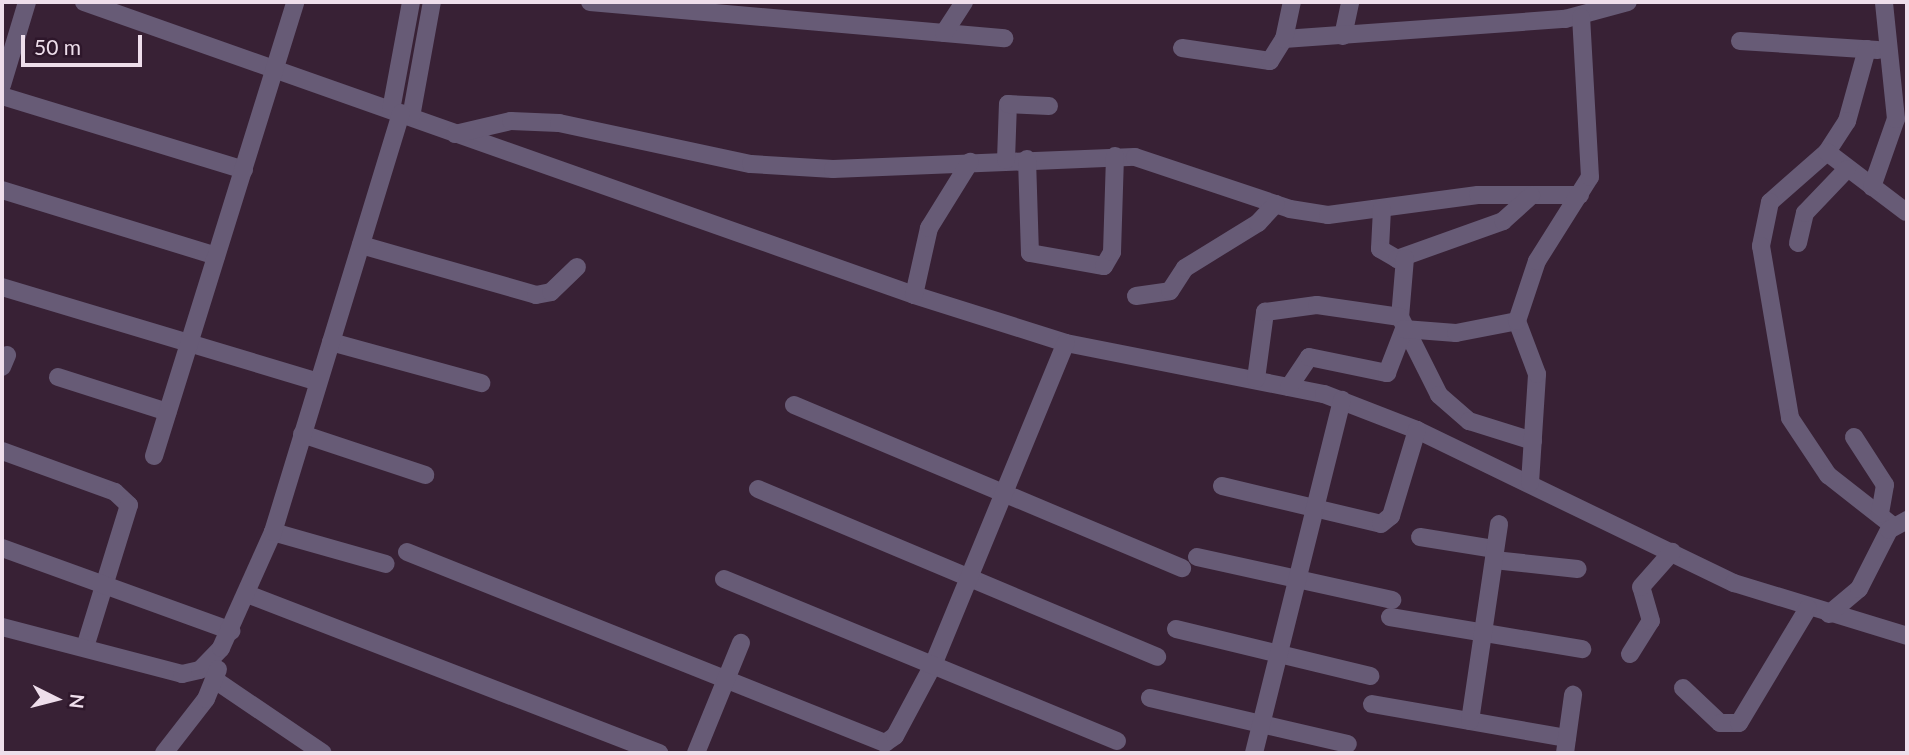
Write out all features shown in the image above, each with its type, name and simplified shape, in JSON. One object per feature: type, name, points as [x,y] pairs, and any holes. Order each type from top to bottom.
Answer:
[{"type":"street","points":[[27,2],[2,86],[244,170]]},
{"type":"street","points":[[84,2],[914,295],[1066,343],[1256,379],[1342,400],[1417,430],[1531,483],[1734,583],[1808,608],[1907,636]]},
{"type":"street","points":[[154,456],[295,2]]},
{"type":"street","points":[[401,113],[411,2]]},
{"type":"street","points":[[2,626],[182,674],[200,670],[220,648],[231,631],[273,532],[401,113],[432,2]]},
{"type":"street","points":[[590,2],[759,9],[1004,38]]},
{"type":"street","points":[[944,33],[964,2]]},
{"type":"street","points":[[1182,48],[1270,61],[1284,39],[1292,2]]},
{"type":"street","points":[[1343,36],[1350,2]]},
{"type":"street","points":[[1284,39],[1581,17],[1628,2]]},
{"type":"street","points":[[1884,2],[1876,49],[1852,110],[1827,152],[1763,216],[1775,354],[1800,437],[1839,485],[1894,520]]},
{"type":"street","points":[[1531,483],[1537,374],[1517,321],[1537,261],[1580,195],[1591,170],[1581,17]]},
{"type":"street","points":[[1740,41],[1876,49]]},
{"type":"street","points":[[1871,187],[1896,118],[1896,85],[1876,49]]},
{"type":"street","points":[[1006,160],[1008,104],[1049,106]]},
{"type":"street","points":[[455,134],[529,121],[751,164],[858,170],[1115,156],[1167,165],[1276,204],[1328,215],[1478,195],[1580,195]]},
{"type":"street","points":[[1827,152],[1906,212]]},
{"type":"street","points":[[1027,159],[1030,254],[1104,266],[1112,253],[1115,156]]},
{"type":"street","points":[[914,295],[929,228],[970,162]]},
{"type":"street","points":[[1798,243],[1805,213],[1847,169]]},
{"type":"street","points":[[2,190],[216,256]]},
{"type":"street","points":[[1382,209],[1382,254],[1405,258],[1503,221],[1531,196]]},
{"type":"street","points":[[1136,296],[1170,291],[1185,268],[1258,223],[1276,204]]},
{"type":"street","points":[[360,244],[536,295],[551,292],[577,267]]},
{"type":"street","points":[[1289,387],[1309,357],[1387,373],[1402,323],[1405,258]]},
{"type":"street","points":[[2,287],[188,346],[318,382]]},
{"type":"street","points":[[1256,379],[1265,312],[1317,305],[1456,333],[1517,321]]},
{"type":"street","points":[[1402,323],[1450,408],[1469,421],[1533,441]]},
{"type":"street","points":[[331,342],[481,383]]},
{"type":"street","points":[[407,552],[726,682],[885,743],[895,736],[933,665],[1066,343]]},
{"type":"street","points":[[58,377],[168,412]]},
{"type":"street","points":[[1254,753],[1342,400]]},
{"type":"street","points":[[794,405],[1182,568]]},
{"type":"street","points":[[1222,486],[1375,525],[1386,521],[1417,430]]},
{"type":"street","points":[[302,434],[425,475]]},
{"type":"street","points":[[1829,614],[1859,589],[1894,520],[1885,485],[1853,438]]},
{"type":"street","points":[[2,451],[124,497],[130,512],[85,648]]},
{"type":"street","points":[[758,489],[1157,657]]},
{"type":"street","points":[[1471,721],[1499,524]]},
{"type":"street","points":[[273,532],[386,564]]},
{"type":"street","points":[[1420,537],[1494,555],[1578,569]]},
{"type":"street","points":[[2,548],[231,631]]},
{"type":"street","points":[[1630,654],[1651,621],[1641,587],[1672,552]]},
{"type":"street","points":[[1197,557],[1297,581],[1483,633],[1582,649]]},
{"type":"street","points":[[724,579],[1117,741]]},
{"type":"street","points":[[247,594],[659,753]]},
{"type":"street","points":[[1683,688],[1720,723],[1739,723],[1808,608]]},
{"type":"street","points":[[1175,629],[1370,676]]},
{"type":"street","points":[[696,753],[741,643]]},
{"type":"street","points":[[164,753],[206,699],[215,680],[220,648]]},
{"type":"street","points":[[215,680],[323,753]]},
{"type":"street","points":[[1372,704],[1471,721],[1566,745],[1573,695]]},
{"type":"street","points":[[1150,698],[1348,744]]}]
